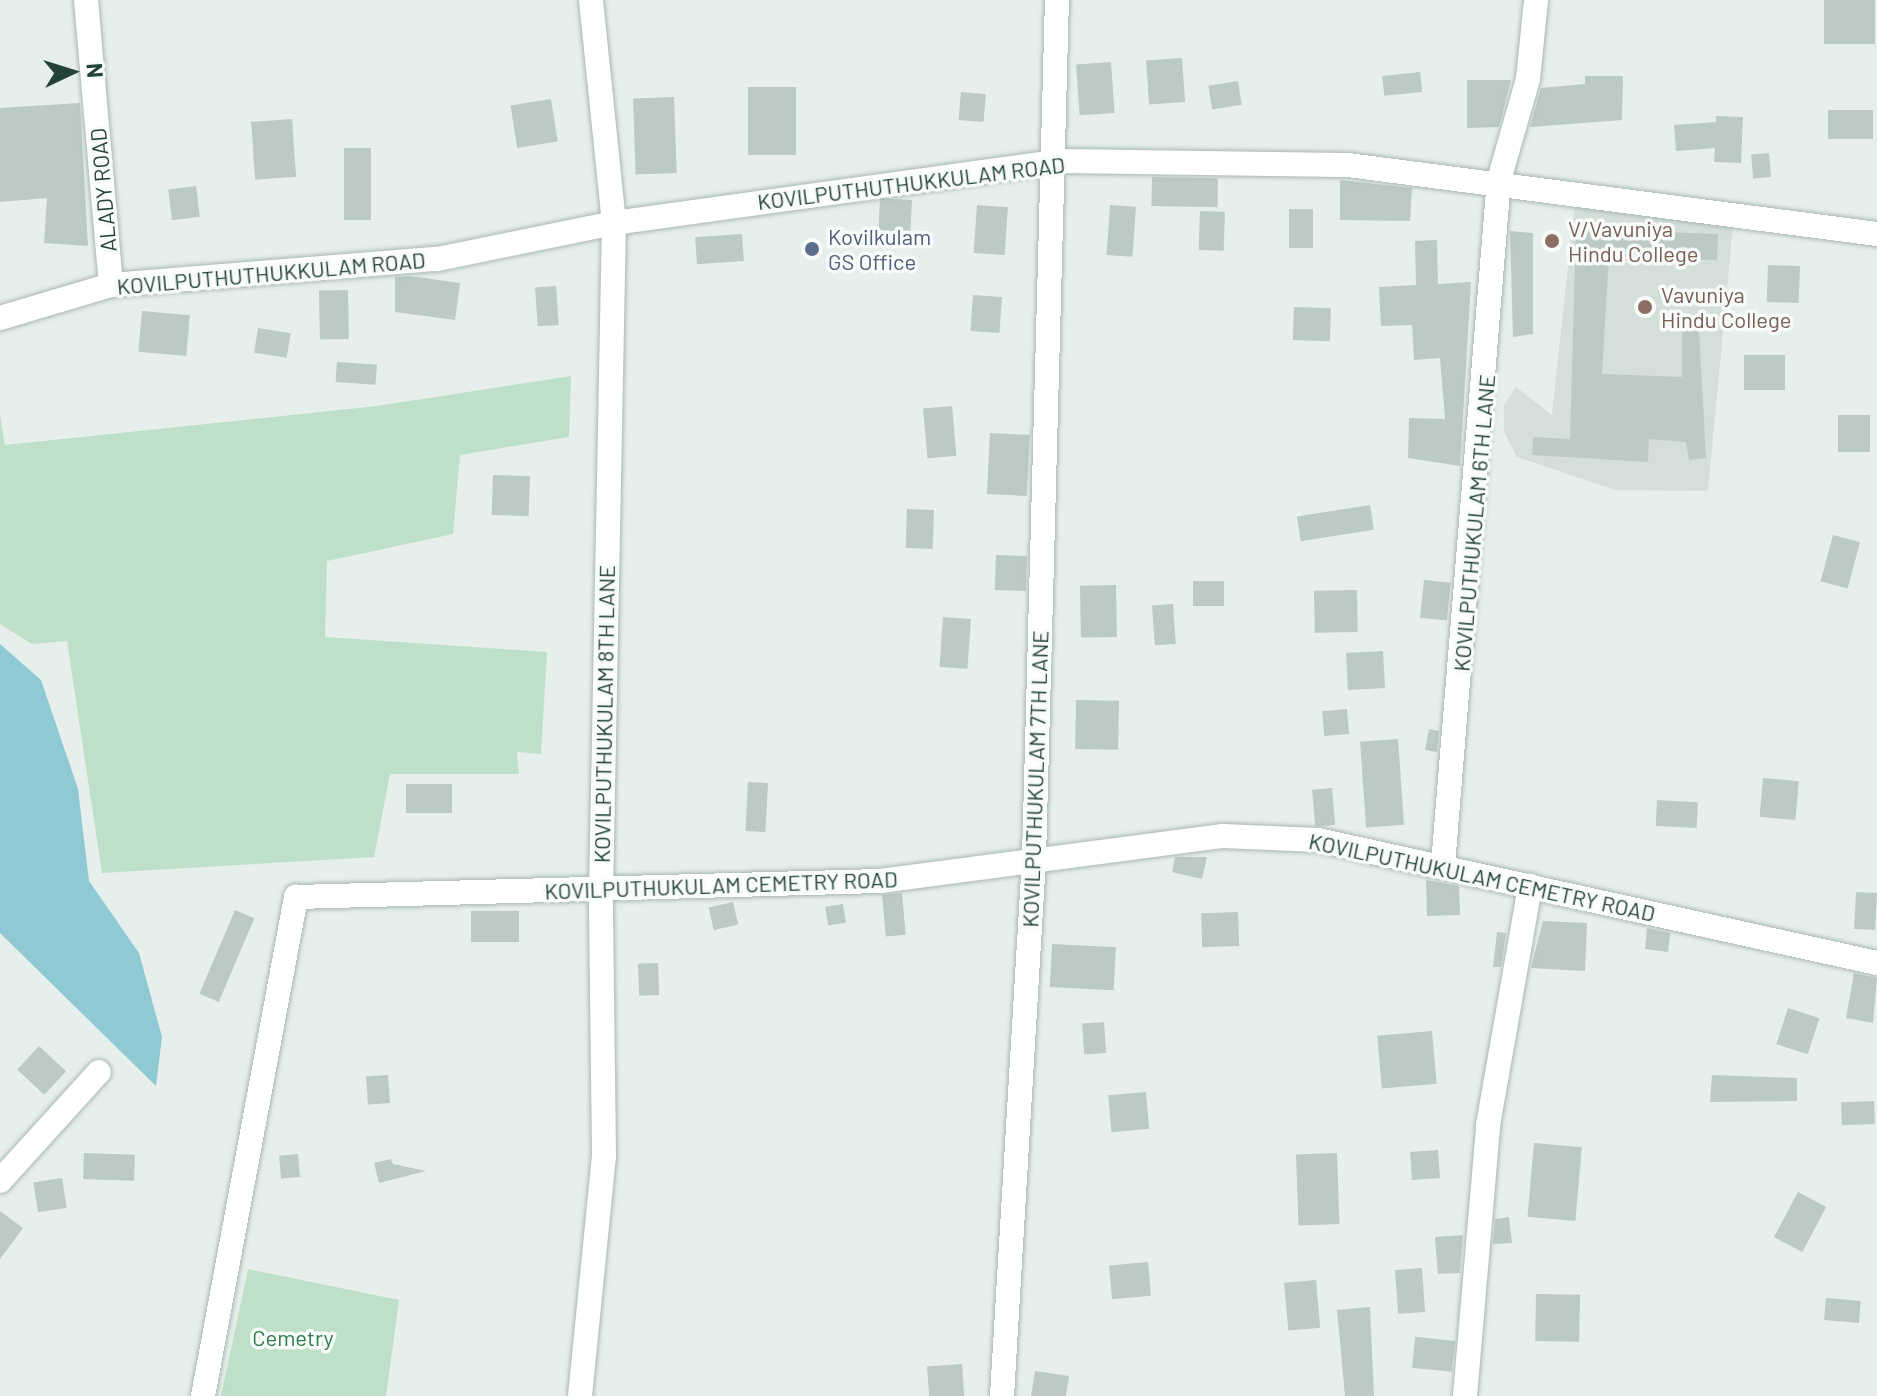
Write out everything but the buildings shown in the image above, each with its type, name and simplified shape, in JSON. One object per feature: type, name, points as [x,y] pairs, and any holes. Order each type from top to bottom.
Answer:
[{"type":"street","name":"ALADY ROAD","points":[[86,0],[111,285]]},
{"type":"street","name":"KOVILPUTHUKULAM 8TH LANE","points":[[580,1396],[604,1156],[601,892],[614,223],[591,0]]},
{"type":"street","name":"KOVILPUTHUKULAM 7TH LANE","points":[[1002,1396],[1034,859],[1058,161],[1057,0]]},
{"type":"street","name":"KOVILPUTHUKULAM 6TH LANE","points":[[1443,865],[1478,499],[1499,180],[1528,79],[1536,0]]},
{"type":"street","name":"KOVILPUTHUTHUKKULAM ROAD","points":[[0,318],[111,285],[437,259],[614,223],[1058,161],[1348,165],[1499,180],[1877,234]]},
{"type":"street","name":"KOVILPUTHUKULAM CEMETRY ROAD","points":[[203,1396],[296,897],[601,892],[880,881],[1223,836],[1318,840],[1443,865],[1877,963]]},
{"type":"street","points":[[1465,1396],[1488,1125],[1530,886]]},
{"type":"street","points":[[0,1181],[99,1072]]},
{"type":"shaded area","name":"Vavuniya Hindu College","points":[[1576,192],[1733,226],[1708,491],[1615,490],[1517,457],[1504,432],[1504,405],[1516,387],[1552,415]]},
{"type":"green space","points":[[571,376],[569,437],[460,455],[453,534],[327,561],[325,637],[547,652],[541,754],[517,752],[519,774],[390,774],[374,857],[102,873],[67,641],[32,644],[0,624],[0,415],[5,445],[377,406]]},
{"type":"green space","name":"Cemetry","points":[[248,1269],[399,1300],[386,1396],[221,1396]]},
{"type":"water","points":[[0,644],[41,680],[78,789],[89,881],[139,953],[162,1037],[156,1086],[0,933]]},
{"type":"place","name":"V/Vavuniya Hindu College","points":[[1552,241]]},
{"type":"place","name":"Kovilkulam GS Office","points":[[812,249]]},
{"type":"place","name":"Vavuniya Hindu College","points":[[1645,307]]}]
